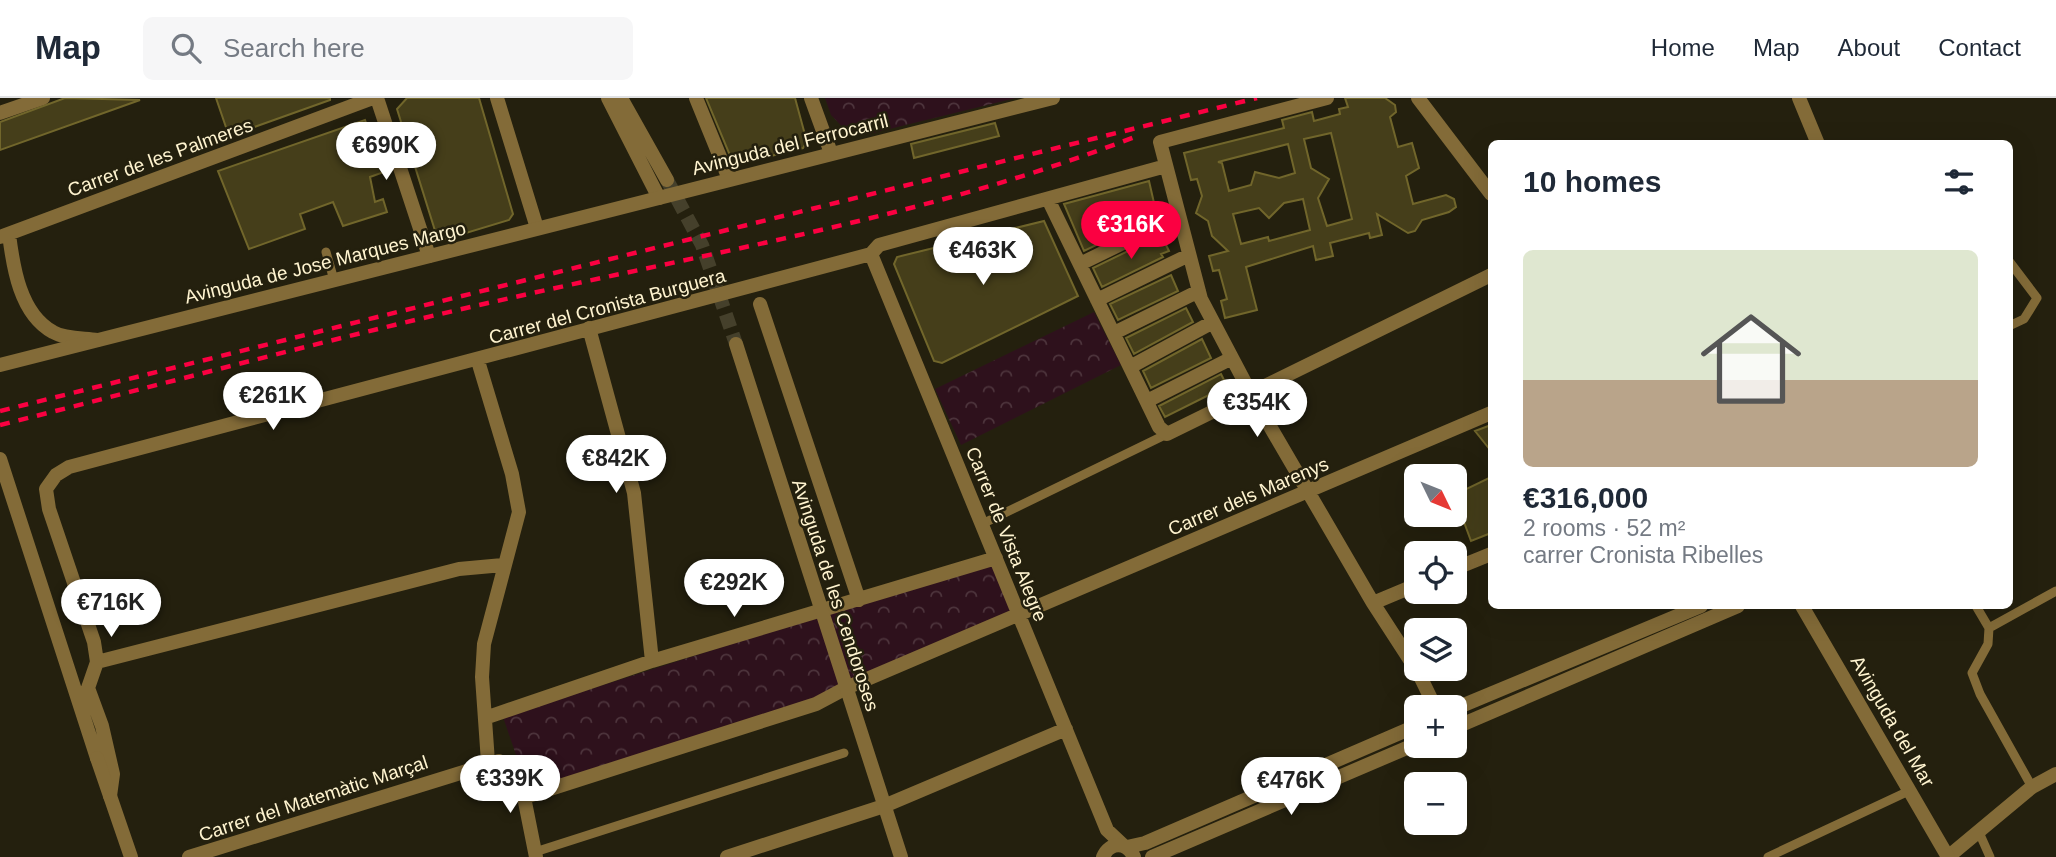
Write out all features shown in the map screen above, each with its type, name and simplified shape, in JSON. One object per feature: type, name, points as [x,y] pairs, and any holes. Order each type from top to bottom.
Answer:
[{"type":"street","points":[[0,113],[43,98]]},
{"type":"street","points":[[375,98],[429,256]]},
{"type":"street","name":"Carrer de les Palmeres","points":[[4,236],[375,98]]},
{"type":"street","points":[[497,98],[537,228]]},
{"type":"street","points":[[608,98],[659,198]]},
{"type":"street","points":[[621,98],[667,180]]},
{"type":"street","points":[[696,98],[729,178]]},
{"type":"street","points":[[811,98],[831,153]]},
{"type":"street","name":"Avinguda del Ferrocarril","points":[[659,198],[729,178],[1053,98]]},
{"type":"street","points":[[1327,98],[1160,142],[1199,291],[1213,323],[1307,492],[1419,674],[1429,695]]},
{"type":"street","points":[[1418,98],[1488,190]]},
{"type":"street","points":[[1799,98],[1816,140]]},
{"type":"street","name":"Carrer del Cronista Burguera","points":[[97,662],[94,642],[49,509],[46,489],[56,475],[69,467],[478,361],[589,328],[871,254],[879,246],[1166,166]]},
{"type":"street","name":"Avinguda de Jose Marques Margo","points":[[0,364],[659,198]]},
{"type":"street","points":[[1048,199],[1159,427],[1167,434],[1488,276]]},
{"type":"street","points":[[1080,264],[1178,216]]},
{"type":"street","points":[[4,236],[14,272],[35,314],[53,332],[100,340]]},
{"type":"street","name":"Carrer de Vista Alegre","points":[[871,254],[1107,830],[1128,850]]},
{"type":"street","points":[[1097,300],[1189,256]]},
{"type":"street","points":[[1114,333],[1199,291]]},
{"type":"street","points":[[760,304],[859,600]]},
{"type":"street","points":[[1130,367],[1213,323]]},
{"type":"street","points":[[589,328],[634,493],[652,661]]},
{"type":"street","name":"Avinguda de les Cendoroses","points":[[736,344],[901,857]]},
{"type":"street","points":[[1147,401],[1232,358]]},
{"type":"street","points":[[478,361],[512,474],[519,512],[484,643],[488,762],[499,761],[517,772],[525,797],[535,854]]},
{"type":"street","name":"Carrer dels Marenys","points":[[525,797],[816,704],[846,688],[1488,413]]},
{"type":"street","points":[[0,458],[131,857]]},
{"type":"street","points":[[1467,564],[1488,555]]},
{"type":"street","points":[[485,718],[652,661],[996,558]]},
{"type":"street","points":[[110,796],[113,774],[102,726],[88,688],[97,662],[459,569],[503,565]]},
{"type":"street","points":[[1373,603],[1404,590]]},
{"type":"street","points":[[1467,704],[1694,609]]},
{"type":"street","points":[[1467,721],[1731,609]]},
{"type":"street","name":"Avinguda del Mar","points":[[1804,609],[1948,857]]},
{"type":"street","points":[[727,857],[884,806],[1066,729]]},
{"type":"street","points":[[1104,855],[1114,845],[1128,850],[1404,731]]},
{"type":"street","points":[[1152,857],[1404,749]]},
{"type":"street","name":"Carrer del Matemàtic Marçal","points":[[189,857],[488,762]]},
{"type":"street","points":[[1948,857],[2032,787],[2056,774]]},
{"type":"street","name":"Carrer de Vista Alegre","points":[[1104,855],[1107,830]]},
{"type":"lane","points":[[326,252],[334,280]]},
{"type":"lane","points":[[2013,266],[2037,299],[2024,319],[2013,324]]},
{"type":"lane","points":[[982,524],[1167,434]]},
{"type":"lane","points":[[1989,628],[2056,591]]},
{"type":"lane","points":[[1978,609],[1989,628],[1988,644],[1972,673],[1980,694],[2032,787]]},
{"type":"lane","points":[[535,854],[844,753]]},
{"type":"lane","points":[[1768,857],[1911,790]]},
{"type":"lane","points":[[1978,830],[1990,857]]},
{"type":"green space","points":[[825,98],[1016,98],[869,134],[850,135],[831,115]]},
{"type":"green space","points":[[1094,312],[1121,365],[961,445],[935,389]]},
{"type":"green space","points":[[993,564],[1014,612],[850,683],[826,614]]},
{"type":"green space","points":[[819,616],[841,686],[814,701],[529,793],[503,717]]},
{"type":"building","points":[[65,98],[140,100],[0,150],[0,122]]},
{"type":"building","points":[[216,98],[330,98],[330,100],[229,136]]},
{"type":"building","points":[[407,98],[479,98],[513,214],[509,220],[443,240],[437,237],[397,109]]},
{"type":"building","points":[[706,98],[795,98],[807,142],[803,148],[734,165]]},
{"type":"building","points":[[1345,98],[1385,98],[1395,105],[1396,112],[1390,117],[1398,147],[1412,143],[1419,168],[1406,176],[1413,204],[1446,195],[1454,199],[1456,207],[1449,212],[1422,220],[1415,231],[1408,233],[1377,214],[1382,235],[1370,238],[1369,233],[1330,243],[1333,256],[1316,260],[1313,246],[1246,267],[1257,310],[1225,318],[1221,301],[1227,299],[1219,270],[1213,271],[1209,256],[1228,251],[1212,236],[1208,221],[1196,213],[1202,196],[1197,179],[1191,180],[1184,153],[1284,128],[1282,120],[1312,112],[1314,121],[1340,114],[1339,109],[1348,107]],"holes":[[[1331,133],[1352,219],[1327,226],[1318,198],[1329,179],[1311,168],[1304,139]],[[1288,144],[1295,173],[1279,178],[1255,172],[1251,185],[1229,191],[1222,163],[1218,162]],[[1303,199],[1310,230],[1269,241],[1268,237],[1241,244],[1233,214],[1259,208],[1269,218],[1284,203]]]},
{"type":"building","points":[[365,120],[384,172],[370,177],[375,202],[383,199],[387,212],[343,226],[333,202],[300,214],[305,229],[249,249],[218,171]]},
{"type":"building","points":[[995,123],[999,136],[914,158],[911,144]]},
{"type":"building","points":[[1149,181],[1157,216],[1084,251],[1064,204]]},
{"type":"building","points":[[1044,221],[1078,296],[942,363],[934,361],[894,264],[897,257]]},
{"type":"building","points":[[1161,235],[1169,251],[1161,254],[1163,257],[1102,287],[1093,268]]},
{"type":"building","points":[[1171,275],[1178,291],[1118,320],[1110,304]]},
{"type":"building","points":[[1186,308],[1193,322],[1134,354],[1126,338]]},
{"type":"building","points":[[1202,339],[1211,358],[1151,388],[1143,371]]},
{"type":"building","points":[[1221,374],[1227,386],[1165,417],[1159,406]]},
{"type":"building","points":[[1488,426],[1488,447],[1475,431]]},
{"type":"building","points":[[1488,478],[1488,534],[1471,541],[1466,527],[1467,489]]},
{"type":"tunnel","points":[[667,180],[702,245],[736,344]]},
{"type":"railway","points":[[0,411],[1257,98]]},
{"type":"railway","points":[[0,425],[386,327],[907,209],[1061,163],[1137,136]]}]
